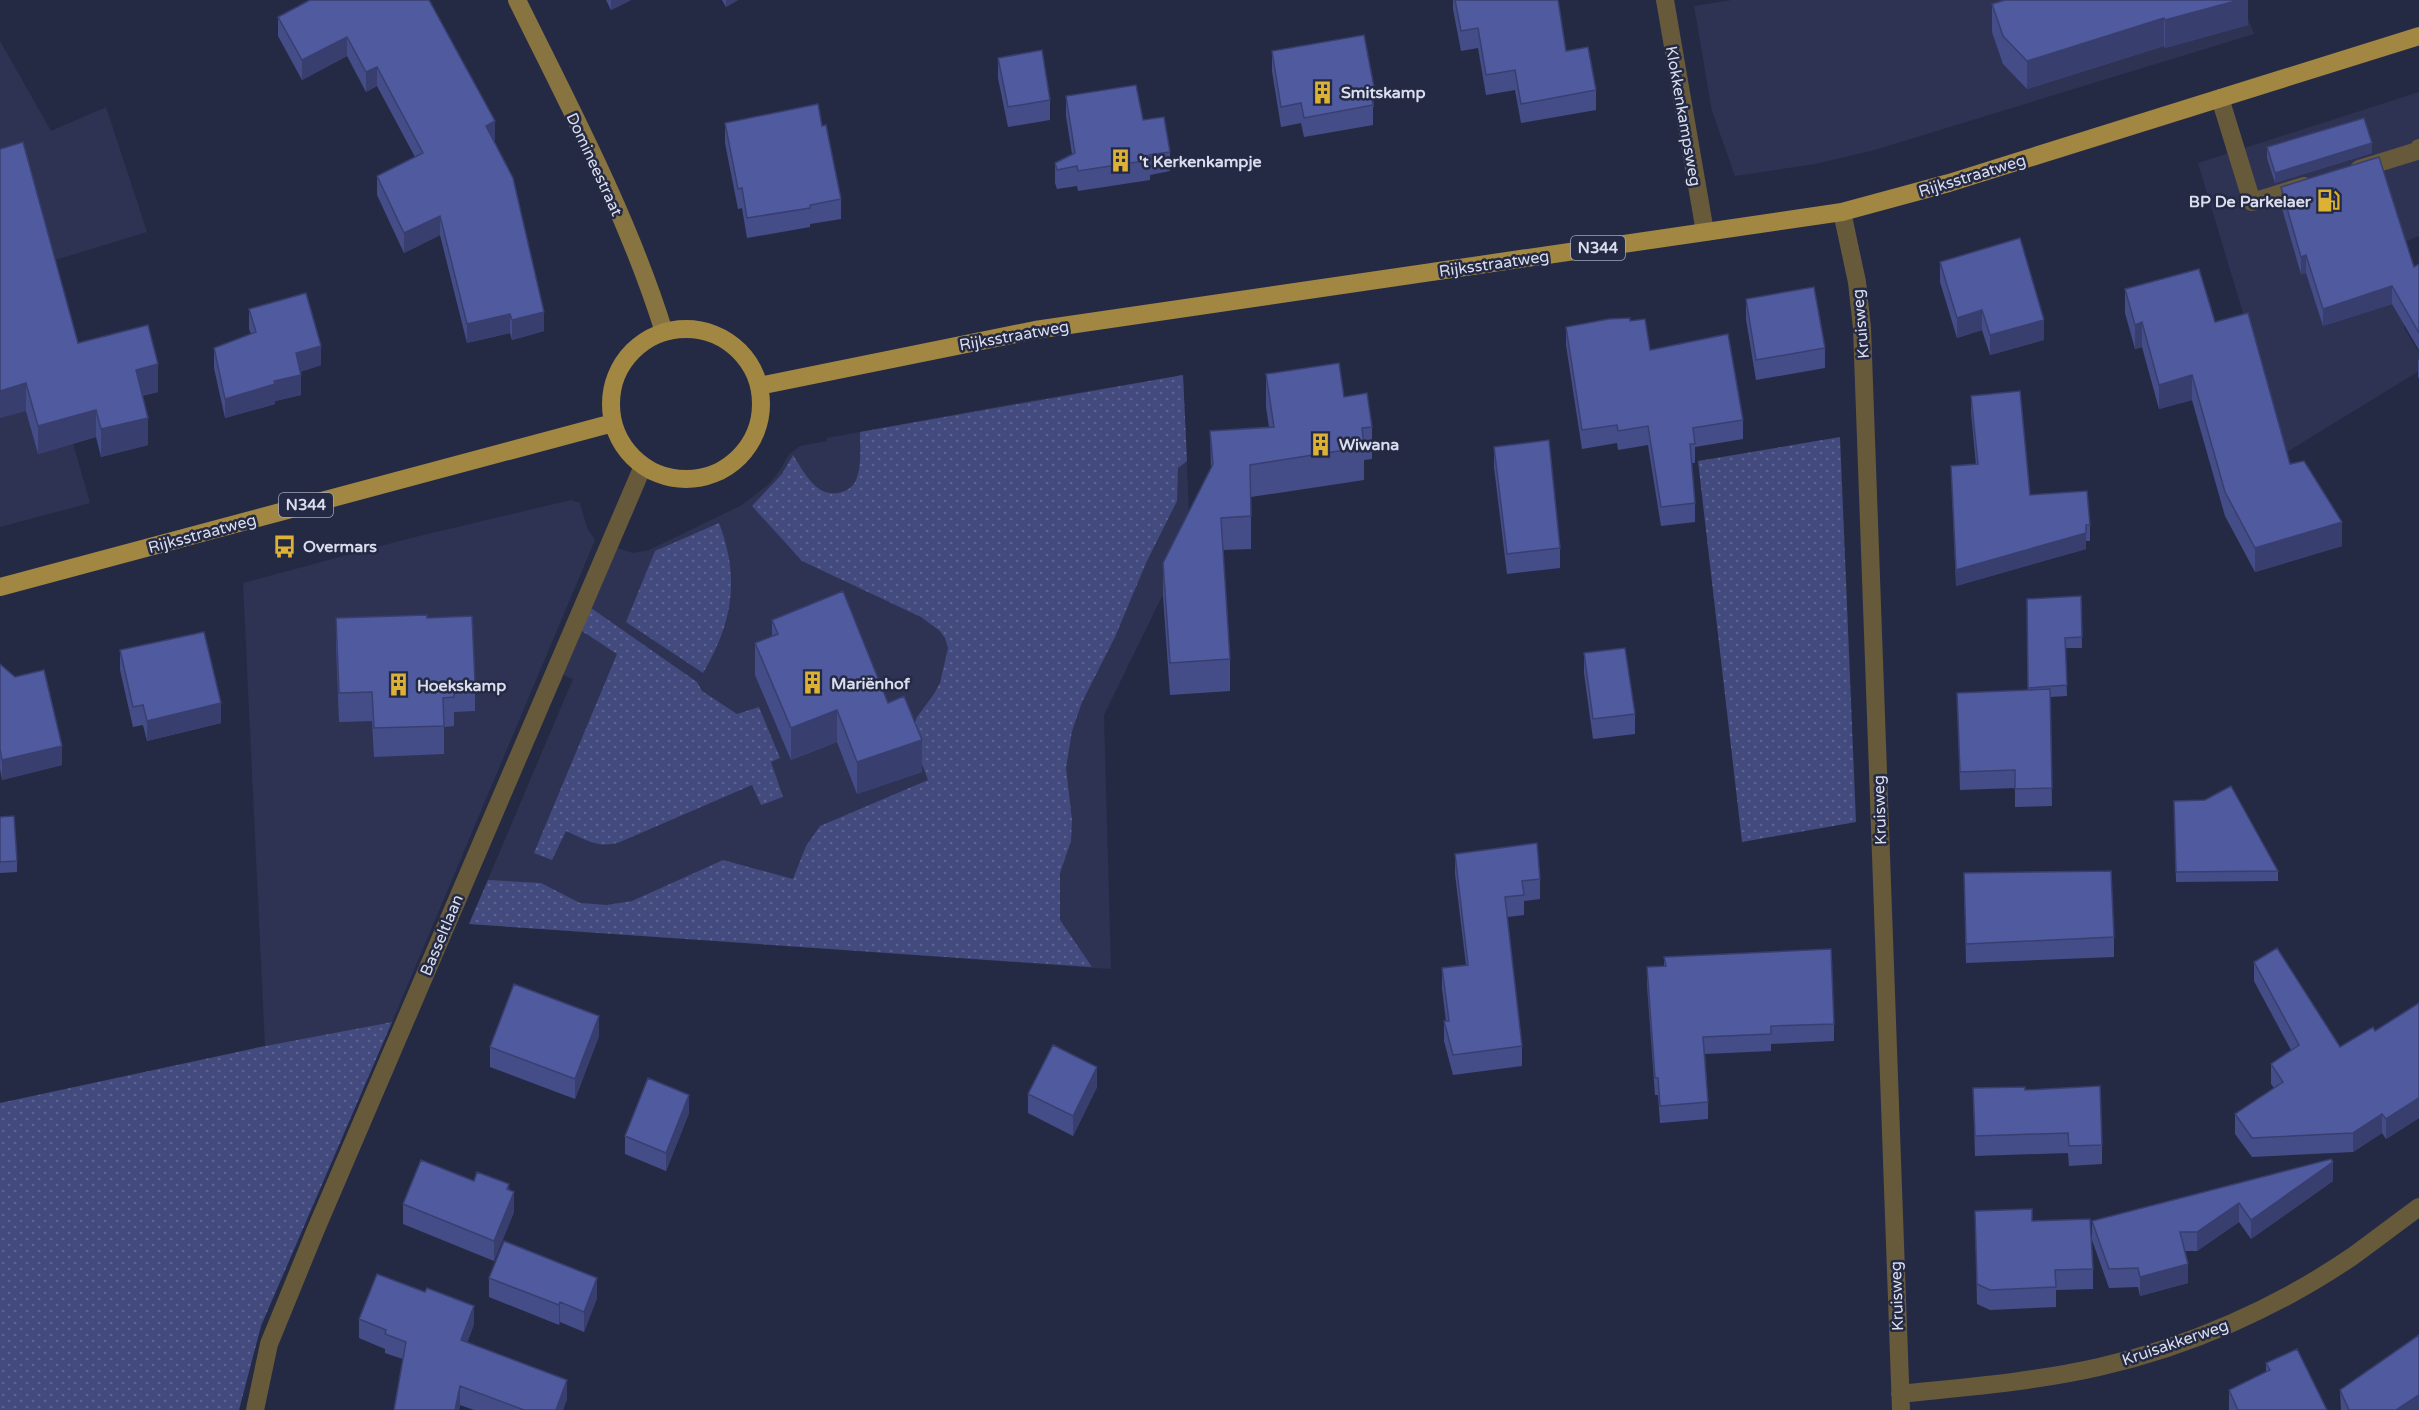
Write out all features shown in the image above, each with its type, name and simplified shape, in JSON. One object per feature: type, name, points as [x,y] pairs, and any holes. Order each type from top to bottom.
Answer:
[{"type":"main road","name":"Domineestraat","points":[[517,0],[591,152],[626,231],[664,332]]},
{"type":"main road","name":"Rijksstraatweg","points":[[759,386],[1035,330],[1842,212],[1949,183],[2419,36]]},
{"type":"main road","points":[[684,329],[704,331],[723,339],[740,351],[752,367],[759,386],[762,404],[759,422],[753,439],[743,454],[729,466],[695,479],[677,479],[660,475],[643,466],[624,448],[613,423],[611,395],[620,368],[638,345],[664,332],[684,329]]},
{"type":"main road","name":"Rijksstraatweg","points":[[0,587],[613,423]]},
{"type":"street","name":"Klokkenkampsweg","points":[[1665,0],[1705,232]]},
{"type":"street","points":[[2220,98],[2252,202],[2318,182]]},
{"type":"street","points":[[2340,175],[2417,151],[2419,148]]},
{"type":"street","name":"Kruisweg","points":[[1842,212],[1857,282],[1862,328],[1900,1402]]},
{"type":"street","name":"Basseltlaan","points":[[255,1410],[269,1344],[316,1228],[643,466]]},
{"type":"street","name":"Kruisakkerweg","points":[[1900,1402],[2099,1367],[2162,1350],[2228,1325],[2287,1296],[2351,1257],[2419,1207]]},
{"type":"shaded area","points":[[1732,0],[2241,0],[2254,34],[1871,151],[1815,164],[1735,176],[1712,111],[1694,6]]},
{"type":"shaded area","points":[[0,41],[51,131],[106,107],[147,232],[52,261],[34,307],[90,503],[0,527]]},
{"type":"shaded area","points":[[2419,92],[2419,236],[2404,242],[2404,328],[2419,352],[2419,371],[2285,453],[2198,163]]},
{"type":"shaded area","points":[[1183,375],[1190,539],[1104,715],[1111,969],[469,924],[573,679],[563,675],[617,548],[633,553],[649,550],[742,505],[769,484],[789,454],[800,446],[827,441],[827,438]]},
{"type":"shaded area","points":[[1183,375],[1187,461],[1178,468],[1177,501],[1146,563],[1115,637],[1082,702],[1072,731],[1066,768],[1072,820],[1071,841],[1060,873],[1060,920],[1092,967],[469,924],[488,880],[541,883],[580,903],[607,905],[632,901],[723,860],[793,879],[806,846],[820,826],[928,780],[911,734],[917,717],[940,683],[948,648],[945,638],[940,631],[921,617],[802,561],[752,506],[782,474],[793,455],[818,488],[825,492],[842,492],[852,486],[858,475],[860,432]]},
{"type":"shaded area","points":[[1840,437],[1856,822],[1742,842],[1698,461]]},
{"type":"shaded area","points":[[571,500],[580,503],[587,528],[595,540],[392,1022],[265,1046],[243,583],[411,538]]},
{"type":"shaded area","points":[[719,523],[730,562],[730,600],[721,636],[703,673],[626,622],[655,551]]},
{"type":"shaded area","points":[[591,608],[697,682],[702,691],[737,714],[759,707],[780,758],[771,762],[783,797],[761,805],[752,785],[620,842],[599,844],[566,831],[552,860],[534,853],[617,654],[582,631]]},
{"type":"shaded area","points":[[392,1022],[261,1326],[239,1410],[0,1410],[0,1103],[265,1046]]},
{"type":"building","points":[[310,0],[429,0],[495,121],[486,126],[513,178],[544,312],[512,320],[510,314],[467,324],[440,216],[404,233],[377,176],[423,153],[377,67],[366,72],[347,37],[302,60],[278,17]]},
{"type":"building","points":[[1455,0],[1558,0],[1566,51],[1588,47],[1596,90],[1521,104],[1515,70],[1486,75],[1478,28],[1461,31]]},
{"type":"building","points":[[2005,0],[2239,0],[2165,20],[2164,18],[2027,61],[2003,36],[1992,4]]},
{"type":"building","name":"Smitskamp","points":[[1364,35],[1374,87],[1370,88],[1373,105],[1304,118],[1301,103],[1281,107],[1272,51]]},
{"type":"building","points":[[1042,50],[1050,100],[1008,107],[998,58]]},
{"type":"building","name":"'t Kerkenkampje","points":[[1136,85],[1143,120],[1164,117],[1170,152],[1149,155],[1150,160],[1078,171],[1077,166],[1057,170],[1055,163],[1075,153],[1066,96]]},
{"type":"building","points":[[818,104],[822,126],[826,125],[841,199],[810,205],[810,208],[747,218],[742,188],[738,189],[725,123]]},
{"type":"building","points":[[2364,118],[2372,143],[2275,173],[2267,147]]},
{"type":"building","points":[[23,142],[78,343],[148,325],[158,364],[136,370],[148,418],[101,429],[96,410],[38,426],[26,383],[0,391],[0,149]]},
{"type":"building","points":[[2379,157],[2414,267],[2419,264],[2419,333],[2392,286],[2323,309],[2306,255],[2301,257],[2281,187]]},
{"type":"building","points":[[2020,238],[2044,320],[1990,335],[1982,310],[1957,318],[1940,262]]},
{"type":"building","points":[[2199,269],[2215,322],[2248,313],[2290,464],[2304,461],[2342,522],[2255,548],[2225,492],[2192,375],[2159,385],[2142,322],[2135,325],[2125,289]]},
{"type":"building","points":[[1814,287],[1825,348],[1756,360],[1746,299]]},
{"type":"building","points":[[306,293],[321,346],[296,353],[301,375],[274,381],[275,384],[225,399],[214,348],[256,332],[249,309]]},
{"type":"building","points":[[1630,318],[1630,321],[1645,319],[1650,350],[1728,334],[1743,420],[1693,428],[1695,444],[1690,444],[1695,503],[1661,507],[1648,426],[1618,431],[1617,425],[1582,430],[1566,327],[1609,319]]},
{"type":"building","points":[[1339,363],[1344,397],[1367,393],[1372,427],[1362,428],[1364,447],[1250,465],[1251,516],[1221,518],[1230,659],[1170,663],[1163,563],[1213,464],[1210,431],[1274,427],[1266,374]]},
{"type":"building","points":[[2020,391],[2030,495],[2087,491],[2090,525],[2086,525],[2086,533],[1956,570],[1951,466],[1978,464],[1971,396]]},
{"type":"building","points":[[1549,440],[1560,548],[1507,554],[1494,447]]},
{"type":"building","points":[[843,591],[888,703],[904,696],[922,740],[857,762],[837,710],[791,728],[755,643],[778,634],[772,620]]},
{"type":"building","points":[[2081,596],[2082,637],[2065,638],[2067,685],[2028,688],[2027,599]]},
{"type":"building","name":"Hoekskamp","points":[[427,615],[427,618],[472,616],[475,682],[454,683],[454,697],[443,698],[444,726],[374,728],[372,692],[339,693],[336,618]]},
{"type":"building","points":[[204,632],[221,703],[147,721],[143,705],[133,707],[120,650]]},
{"type":"building","points":[[1625,648],[1635,714],[1593,719],[1584,653]]},
{"type":"building","points":[[0,664],[15,677],[44,670],[62,746],[2,760]]},
{"type":"building","points":[[2050,689],[2052,788],[2015,789],[2015,770],[1960,772],[1957,693]]},
{"type":"building","points":[[2231,786],[2278,871],[2176,872],[2174,801],[2205,800]]},
{"type":"building","points":[[14,816],[17,861],[0,862],[0,817]]},
{"type":"building","points":[[1537,843],[1540,879],[1522,881],[1524,895],[1505,897],[1522,1046],[1453,1055],[1444,1021],[1449,1021],[1442,968],[1468,965],[1455,854]]},
{"type":"building","points":[[2111,871],[2114,937],[1966,944],[1964,873]]},
{"type":"building","points":[[2277,948],[2340,1047],[2373,1027],[2375,1031],[2419,1003],[2419,1098],[2386,1119],[2382,1114],[2353,1133],[2252,1138],[2235,1114],[2283,1082],[2271,1064],[2299,1045],[2254,962]]},
{"type":"building","points":[[1831,949],[1834,1024],[1771,1026],[1771,1034],[1703,1037],[1708,1102],[1660,1106],[1658,1078],[1655,1078],[1647,967],[1666,966],[1664,957]]},
{"type":"building","points":[[514,984],[599,1016],[575,1079],[490,1047]]},
{"type":"building","points":[[1053,1045],[1097,1067],[1073,1116],[1028,1094]]},
{"type":"building","points":[[648,1078],[689,1095],[666,1153],[625,1136]]},
{"type":"building","points":[[2100,1086],[2102,1145],[2069,1146],[2068,1133],[1975,1136],[1973,1088],[2025,1087],[2025,1090]]},
{"type":"building","points":[[2331,1159],[2333,1162],[2251,1220],[2239,1203],[2197,1232],[2180,1232],[2188,1264],[2140,1277],[2138,1268],[2109,1269],[2092,1221]]},
{"type":"building","points":[[421,1160],[474,1181],[477,1172],[509,1184],[507,1189],[514,1192],[494,1241],[403,1204]]},
{"type":"building","points":[[2032,1209],[2032,1221],[2090,1219],[2093,1269],[2055,1270],[2056,1287],[1990,1290],[1977,1284],[1975,1211]]},
{"type":"building","points":[[504,1241],[597,1278],[584,1312],[560,1302],[559,1305],[489,1278]]},
{"type":"building","points":[[377,1274],[425,1292],[427,1288],[474,1306],[461,1340],[567,1380],[556,1410],[524,1410],[460,1386],[455,1410],[394,1410],[406,1342],[385,1334],[386,1330],[359,1319]]},
{"type":"building","points":[[2419,1335],[2419,1395],[2396,1410],[2349,1410],[2340,1390]]},
{"type":"building","points":[[2297,1349],[2327,1410],[2238,1410],[2229,1390],[2270,1370],[2266,1363]]},
{"type":"place","name":"Smitskamp","points":[[1323,92]]},
{"type":"place","name":"'t Kerkenkampje","points":[[1121,161]]},
{"type":"place","name":"BP De Parkelaer","points":[[2329,201]]},
{"type":"place","name":"Wiwana","points":[[1321,444]]},
{"type":"place","name":"Overmars","points":[[285,546]]},
{"type":"place","name":"Mariënhof","points":[[813,683]]},
{"type":"place","name":"Hoekskamp","points":[[399,685]]}]
